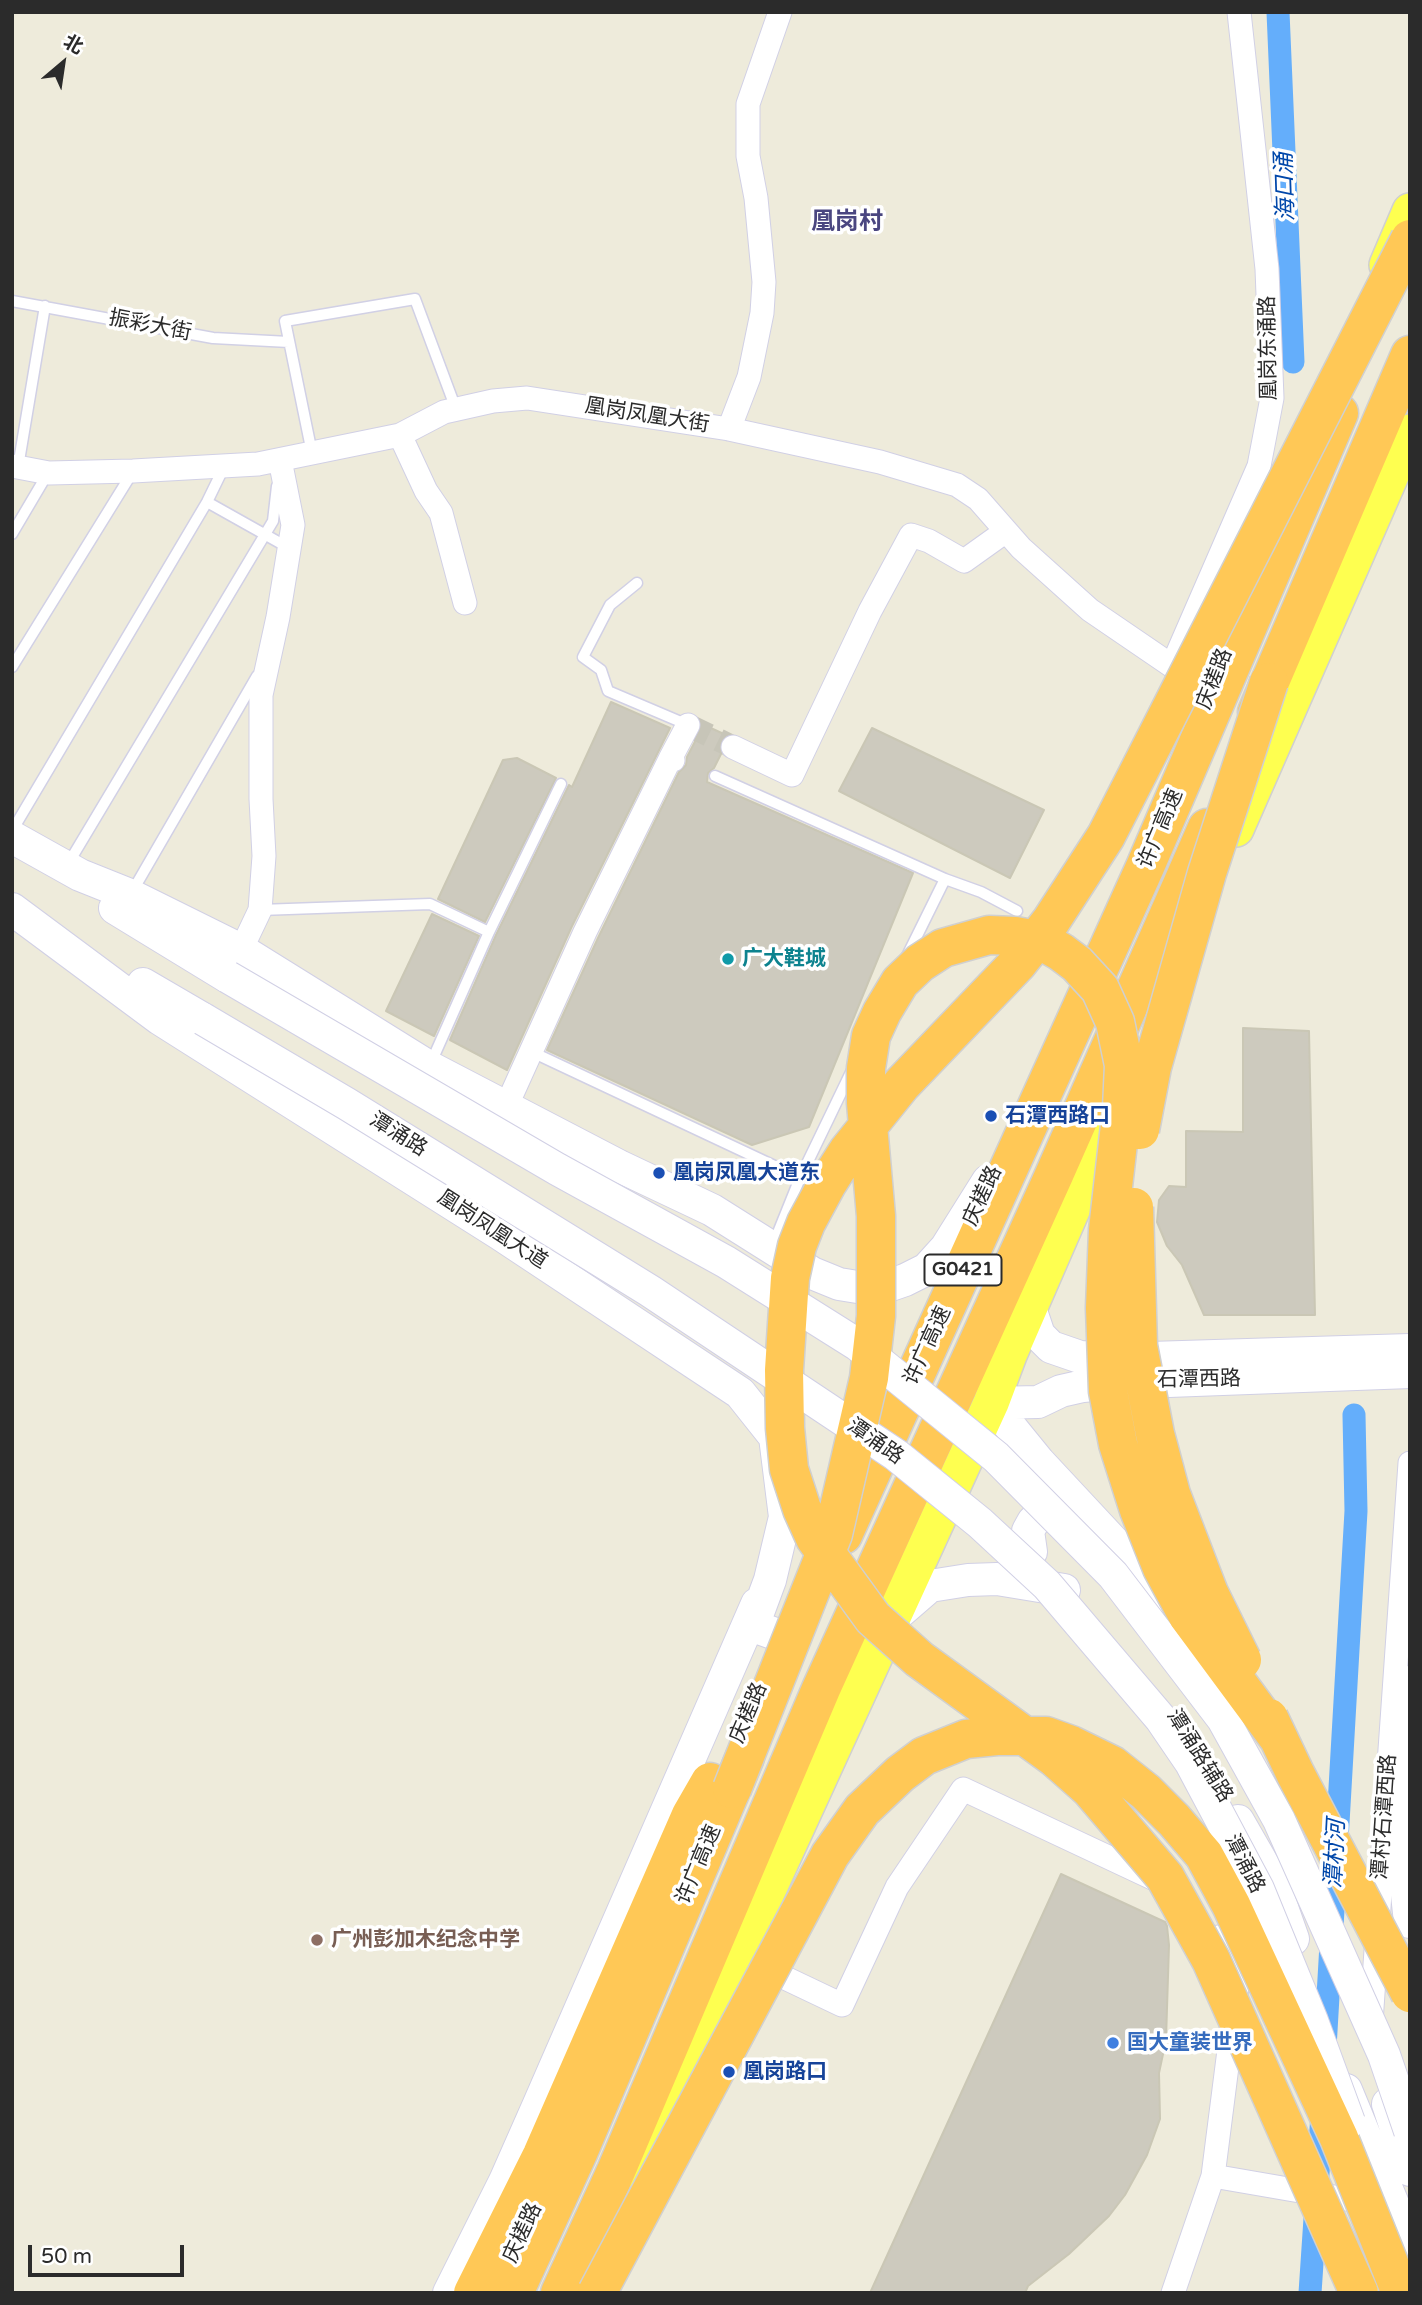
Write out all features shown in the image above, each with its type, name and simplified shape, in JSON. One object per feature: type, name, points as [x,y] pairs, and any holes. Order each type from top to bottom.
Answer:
[{"type":"highway","points":[[1359,2293],[1211,1960],[1165,1877],[1090,1789],[1055,1758],[919,1660],[873,1618],[815,1538],[789,1469],[784,1370],[792,1268],[797,1246],[827,1184],[848,1151],[902,1084],[1018,963],[1051,921],[1106,836],[1410,239]]},
{"type":"highway","name":"许广高速","points":[[514,2293],[578,2153],[732,1789],[893,1421],[1145,867],[1410,246]]},
{"type":"highway","name":"许广高速","points":[[560,2293],[616,2171],[821,1689],[1087,1100],[1410,355]]},
{"type":"highway","points":[[1269,682],[1207,873],[1152,1067],[1139,1139],[1133,1222],[1138,1346],[1155,1434],[1171,1494],[1209,1592],[1279,1739],[1410,1993]]},
{"type":"highway","points":[[732,1789],[833,1534],[869,1378],[876,1316],[876,1216],[866,1103],[866,1068],[872,1036],[882,1012],[900,982],[920,963],[943,948],[989,935],[1042,941],[1061,952],[1077,964],[1100,989],[1115,1023],[1124,1065],[1122,1108],[1108,1230],[1105,1308],[1108,1391],[1118,1444],[1139,1510],[1169,1580],[1188,1616],[1279,1739]]},
{"type":"highway","points":[[473,2293],[542,2155],[691,1815],[739,1736]]},
{"type":"highway","points":[[597,2293],[830,1854],[862,1810],[900,1774],[924,1756],[966,1739],[997,1736],[1046,1736],[1112,1765],[1146,1791],[1204,1855],[1231,1905],[1339,2138],[1401,2293]]},
{"type":"main road","name":"庆槎路","points":[[496,2293],[572,2125],[781,1636],[861,1457],[1066,1020],[1210,692],[1244,604],[1410,211]]},
{"type":"main road","points":[[591,2293],[738,1956],[991,1404],[1009,1355],[1410,432]]},
{"type":"street","points":[[729,429],[749,377],[762,313],[756,198],[748,156],[748,104],[780,12]]},
{"type":"street","name":"凰岗东涌路","points":[[1172,666],[1259,466],[1272,398],[1267,269],[1239,12]]},
{"type":"street","name":"凰岗凤凰大街","points":[[15,467],[49,473],[258,464],[400,435],[444,412],[456,409],[493,401],[527,398],[729,429],[880,462],[957,485],[978,499],[1021,548],[1090,610],[1210,692]]},
{"type":"street","points":[[400,435],[426,491],[441,513],[465,603]]},
{"type":"street","points":[[234,963],[260,910],[264,856],[261,695],[293,525],[280,460]]},
{"type":"street","points":[[733,747],[792,775],[870,611],[911,535],[929,541],[964,561],[1006,531]]},
{"type":"street","points":[[506,1107],[585,932],[688,725]]},
{"type":"street","points":[[12,837],[80,875],[130,895],[557,1169],[726,1262],[858,1345],[996,1457],[1113,1575],[1223,1720],[1279,1819],[1384,2055],[1410,2131]]},
{"type":"street","points":[[12,845],[429,1068],[619,1166],[712,1210],[812,1273],[839,1284],[876,1290],[927,1269],[946,1248],[996,1168]]},
{"type":"street","name":"潭涌路","points":[[12,908],[347,1104],[650,1291],[896,1455],[981,1523],[1046,1585],[1161,1719],[1191,1763],[1258,1889],[1312,2021],[1394,2245],[1410,2280]]},
{"type":"street","name":"凰岗凤凰大道","points":[[12,908],[160,1019],[500,1234],[740,1393],[775,1437],[785,1517],[772,1569],[753,1626],[781,1636]]},
{"type":"street","name":"石潭西路","points":[[1030,1308],[1039,1335],[1051,1347],[1080,1357],[1150,1358],[1410,1350]]},
{"type":"street","name":"石潭西路","points":[[991,1404],[1038,1402],[1061,1391],[1115,1383],[1410,1373]]},
{"type":"street","name":"潭涌路辅路","points":[[991,1404],[1039,1462],[1149,1580],[1242,1719],[1283,1808],[1369,2046],[1410,2245]]},
{"type":"street","points":[[449,2293],[505,2181],[772,1569],[861,1457]]},
{"type":"street","name":"潭村石潭西路","points":[[1369,2046],[1410,1463]]},
{"type":"street","name":"潭涌路辅路","points":[[951,1490],[1031,1552],[1122,1651],[1181,1723],[1273,1882],[1346,2090],[1398,2178]]},
{"type":"street","points":[[1031,1552],[1028,1531],[1043,1513],[1056,1508],[1095,1522]]},
{"type":"street","points":[[893,1618],[930,1586],[997,1579],[1066,1590]]},
{"type":"street","points":[[1410,1682],[1402,1848],[1410,1922]]},
{"type":"street","points":[[738,1956],[842,2005],[897,1887],[963,1789],[1194,1897],[1239,1972],[1213,2176],[1173,2293]]},
{"type":"street","points":[[1213,2176],[1346,2199],[1398,2178]]},
{"type":"street","points":[[1346,2199],[1353,2293]]},
{"type":"lane","points":[[312,453],[285,321],[415,299],[456,409]]},
{"type":"lane","name":"振彩大街","points":[[12,301],[213,338],[289,342]]},
{"type":"lane","points":[[15,467],[45,306]]},
{"type":"lane","points":[[67,866],[273,521],[280,460]]},
{"type":"lane","points":[[12,831],[207,502],[225,465]]},
{"type":"lane","points":[[12,667],[133,471]]},
{"type":"lane","points":[[12,534],[49,473]]},
{"type":"lane","points":[[207,502],[289,548]]},
{"type":"lane","points":[[638,583],[610,605],[583,657],[601,670],[608,691],[688,725]]},
{"type":"lane","points":[[130,895],[270,654]]},
{"type":"lane","points":[[715,776],[945,879],[981,892],[1017,911]]},
{"type":"lane","points":[[429,1068],[489,932],[561,784]]},
{"type":"lane","points":[[772,1247],[800,1178],[945,879]]},
{"type":"lane","points":[[260,910],[430,904],[489,932]]},
{"type":"lane","points":[[532,1052],[800,1178]]},
{"type":"building","points":[[611,702],[670,728],[572,926],[507,1070],[450,1040],[496,935],[569,785],[572,787]]},
{"type":"building","name":"广大鞋城","points":[[702,724],[726,735],[720,742],[721,754],[714,768],[708,773],[707,782],[913,873],[809,1127],[752,1145],[547,1050],[598,938],[679,772],[686,765]]},
{"type":"building","points":[[872,728],[1044,810],[1010,878],[839,791]]},
{"type":"building","points":[[517,758],[556,778],[485,922],[438,899],[503,760]]},
{"type":"building","points":[[432,914],[479,936],[434,1036],[386,1011]]},
{"type":"building","points":[[1243,1028],[1309,1031],[1315,1315],[1204,1315],[1182,1265],[1167,1246],[1157,1222],[1159,1200],[1169,1186],[1186,1187],[1186,1131],[1243,1132]]},
{"type":"building","points":[[1061,1874],[1165,1922],[1167,1926],[1169,1945],[1166,2040],[1159,2073],[1160,2119],[1147,2155],[1125,2195],[1109,2216],[1069,2254],[1028,2286],[1025,2293],[870,2293]]},
{"type":"waterway","name":"海口涌","points":[[1278,12],[1293,362]]},
{"type":"waterway","name":"潭村河","points":[[1325,2048],[1356,1511],[1354,1415]]},
{"type":"waterway","name":"潭村河","points":[[1310,2293],[1322,2114]]},
{"type":"tunnel","points":[[688,725],[733,747]]},
{"type":"place","name":"广大鞋城","points":[[728,959]]},
{"type":"place","name":"石潭西路口","points":[[991,1116]]},
{"type":"place","name":"凰岗凤凰大道东","points":[[659,1173]]},
{"type":"place","name":"广州彭加木纪念中学","points":[[317,1940]]},
{"type":"place","name":"国大童装世界","points":[[1113,2043]]},
{"type":"place","name":"凰岗路口","points":[[729,2072]]},
{"type":"district","name":"凰岗村","points":[[847,223]]}]
